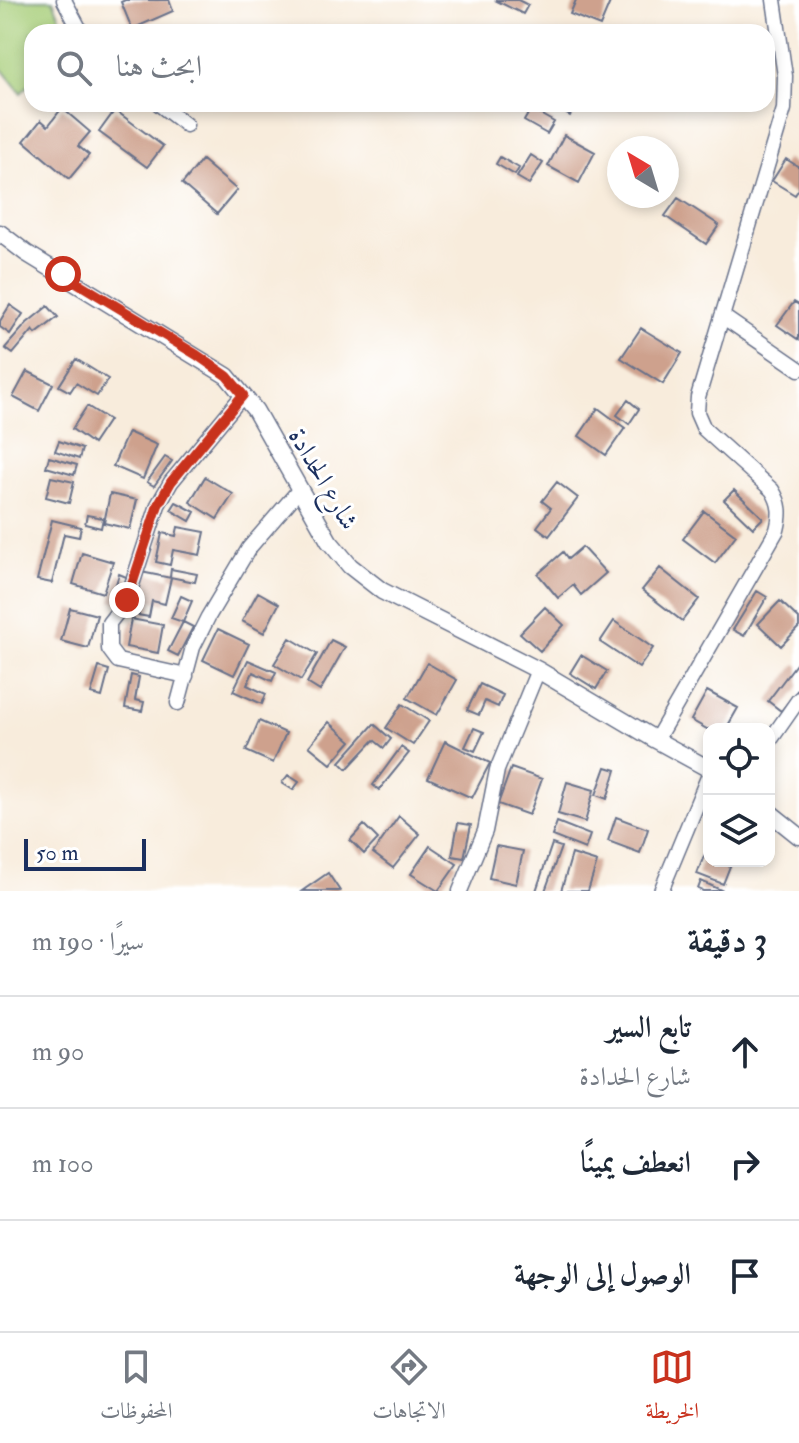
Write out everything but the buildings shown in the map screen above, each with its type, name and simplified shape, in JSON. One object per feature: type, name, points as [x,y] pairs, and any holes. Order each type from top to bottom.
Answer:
[{"type":"street","points":[[64,0],[77,24]]},
{"type":"street","points":[[656,740],[777,530],[780,517],[779,501],[772,490],[704,429],[697,413],[698,397],[784,109],[785,76],[774,0]]},
{"type":"street","points":[[169,112],[186,125]]},
{"type":"street","name":"شارع الحدادة","points":[[0,233],[26,253],[227,376],[255,410],[329,541],[350,566],[382,591],[538,670],[703,766]]},
{"type":"street","points":[[722,316],[799,369]]},
{"type":"street","points":[[186,676],[118,661],[109,649],[109,623],[127,600],[158,505],[171,482],[243,395]]},
{"type":"street","points":[[178,703],[193,647],[243,559],[300,489]]},
{"type":"street","points":[[460,891],[485,831],[497,770],[538,670]]},
{"type":"street","points":[[775,733],[799,699]]},
{"type":"street","points":[[661,891],[703,790]]},
{"type":"street","points":[[775,817],[799,836]]},
{"type":"green space","points":[[0,0],[53,0],[63,24],[24,24],[24,90],[21,93],[0,67]]},
{"type":"route","points":[[63,274],[197,355],[227,376],[243,395],[171,482],[158,505],[127,600]]}]
